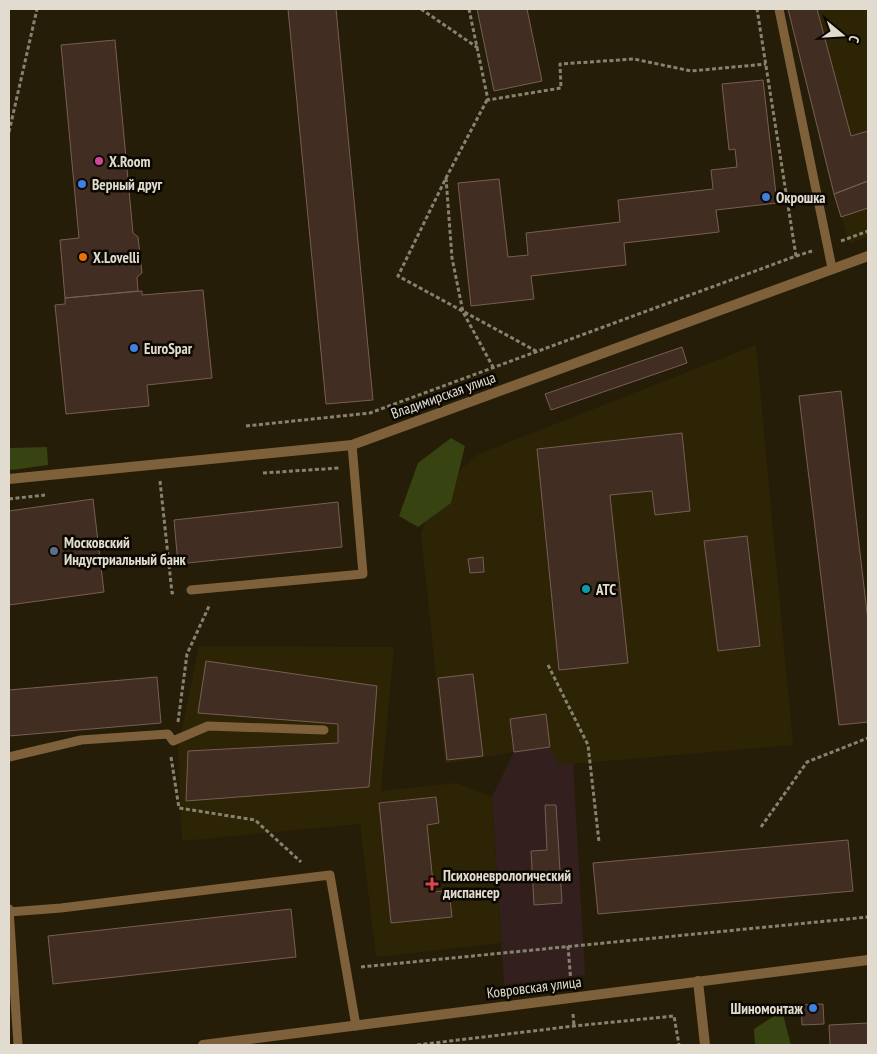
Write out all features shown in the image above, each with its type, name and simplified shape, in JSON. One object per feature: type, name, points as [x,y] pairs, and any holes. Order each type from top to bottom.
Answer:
[{"type":"street","name":"Владимирская улица","points":[[9,479],[352,445],[868,256]]},
{"type":"street","name":"Ковровская улица","points":[[203,1045],[868,960]]},
{"type":"street","points":[[698,981],[705,1045]]},
{"type":"lane","points":[[779,9],[832,268]]},
{"type":"lane","points":[[191,590],[363,574],[352,445]]},
{"type":"lane","points":[[9,757],[81,740],[171,737],[208,726],[324,730]]},
{"type":"lane","points":[[18,1045],[9,910],[70,906],[330,875],[356,1026]]},
{"type":"path","points":[[9,132],[37,9]]},
{"type":"path","points":[[421,9],[478,48]]},
{"type":"path","points":[[469,9],[488,100],[446,178],[398,276],[536,352]]},
{"type":"path","points":[[246,426],[370,413],[796,256],[758,9]]},
{"type":"path","points":[[488,100],[561,88],[560,64],[634,59],[691,71],[766,64]]},
{"type":"path","points":[[446,178],[452,258],[463,312],[493,368]]},
{"type":"path","points":[[160,480],[172,592],[191,590]]},
{"type":"path","points":[[218,588],[187,654],[177,723],[171,737],[180,808],[255,820],[317,876]]},
{"type":"path","points":[[548,665],[588,745],[599,842]]},
{"type":"path","points":[[761,827],[807,762],[868,738]]},
{"type":"path","points":[[346,969],[868,917]]},
{"type":"path","points":[[417,1045],[674,1016],[679,1045]]},
{"type":"shaded area","points":[[788,9],[868,9],[868,237],[850,243],[834,194]]},
{"type":"shaded area","points":[[756,345],[793,745],[559,765],[550,747],[545,714],[510,719],[514,752],[445,764],[421,534],[435,492],[479,454]]},
{"type":"shaded area","points":[[199,646],[394,647],[381,791],[456,783],[492,797],[501,943],[376,957],[360,824],[182,841],[178,749]]},
{"type":"shaded area","points":[[546,714],[550,747],[559,764],[573,764],[585,975],[504,985],[492,797],[514,752],[510,719]]},
{"type":"green space","points":[[451,438],[465,446],[451,503],[418,527],[399,516],[418,463]]},
{"type":"green space","points":[[47,447],[48,465],[9,469],[9,448]]},
{"type":"green space","points":[[782,1011],[791,1045],[755,1045],[754,1029]]},
{"type":"building","points":[[288,9],[336,9],[373,400],[326,404]]},
{"type":"building","points":[[477,9],[527,9],[542,81],[494,91]]},
{"type":"building","points":[[788,9],[817,9],[851,136],[868,131],[868,181],[834,194]]},
{"type":"building","name":"Х.Room","points":[[115,40],[133,233],[138,237],[142,273],[137,277],[138,291],[65,298],[60,240],[79,238],[61,45]]},
{"type":"building","points":[[763,80],[777,203],[716,210],[719,232],[624,243],[626,265],[531,276],[534,299],[471,306],[458,183],[499,179],[508,257],[528,255],[526,233],[620,222],[618,200],[713,189],[711,170],[737,167],[735,149],[729,150],[722,84]]},
{"type":"building","points":[[868,181],[868,208],[841,217],[834,194]]},
{"type":"building","name":"EuroSpar","points":[[203,290],[212,378],[147,385],[149,406],[66,414],[55,305],[65,304],[65,298],[142,291],[142,295]]},
{"type":"building","points":[[682,347],[687,363],[551,410],[545,394]]},
{"type":"building","points":[[841,391],[868,621],[868,722],[839,725],[799,396]]},
{"type":"building","name":"АТС","points":[[682,433],[690,511],[655,515],[652,491],[610,495],[628,663],[559,670],[537,449]]},
{"type":"building","name":"Московский Индустриальный банк","points":[[93,499],[104,592],[9,605],[9,511]]},
{"type":"building","points":[[338,502],[342,547],[178,564],[174,520]]},
{"type":"building","points":[[747,536],[760,646],[718,651],[704,541]]},
{"type":"building","points":[[483,557],[484,572],[470,573],[468,559]]},
{"type":"building","points":[[206,661],[377,686],[369,787],[186,801],[188,751],[338,743],[338,724],[198,713]]},
{"type":"building","points":[[473,674],[483,756],[447,760],[438,678]]},
{"type":"building","points":[[157,677],[161,723],[9,736],[9,690]]},
{"type":"building","points":[[546,714],[550,747],[514,752],[510,719]]},
{"type":"building","name":"Психоневрологический диспансер","points":[[436,797],[439,823],[427,825],[434,892],[449,890],[452,917],[391,923],[379,803]]},
{"type":"building","points":[[545,805],[556,805],[562,903],[534,905],[531,851],[547,850]]},
{"type":"building","points":[[848,840],[853,891],[598,914],[593,863]]},
{"type":"building","points":[[291,909],[296,957],[53,984],[48,936]]},
{"type":"building","points":[[823,1004],[824,1024],[802,1025],[801,1005]]},
{"type":"building","points":[[868,1023],[868,1045],[830,1045],[829,1025]]},
{"type":"place","name":"Х.Room","points":[[99,161]]},
{"type":"place","name":"Верный друг","points":[[82,184]]},
{"type":"place","name":"Окрошка","points":[[766,197]]},
{"type":"place","name":"X.Lovelli","points":[[83,257]]},
{"type":"place","name":"EuroSpar","points":[[134,348]]},
{"type":"place","name":"Московский Индустриальный банк","points":[[54,551]]},
{"type":"place","name":"АТС","points":[[586,589]]},
{"type":"place","name":"Психоневрологический диспансер","points":[[432,884]]},
{"type":"place","name":"Шиномонтаж","points":[[813,1008]]}]
